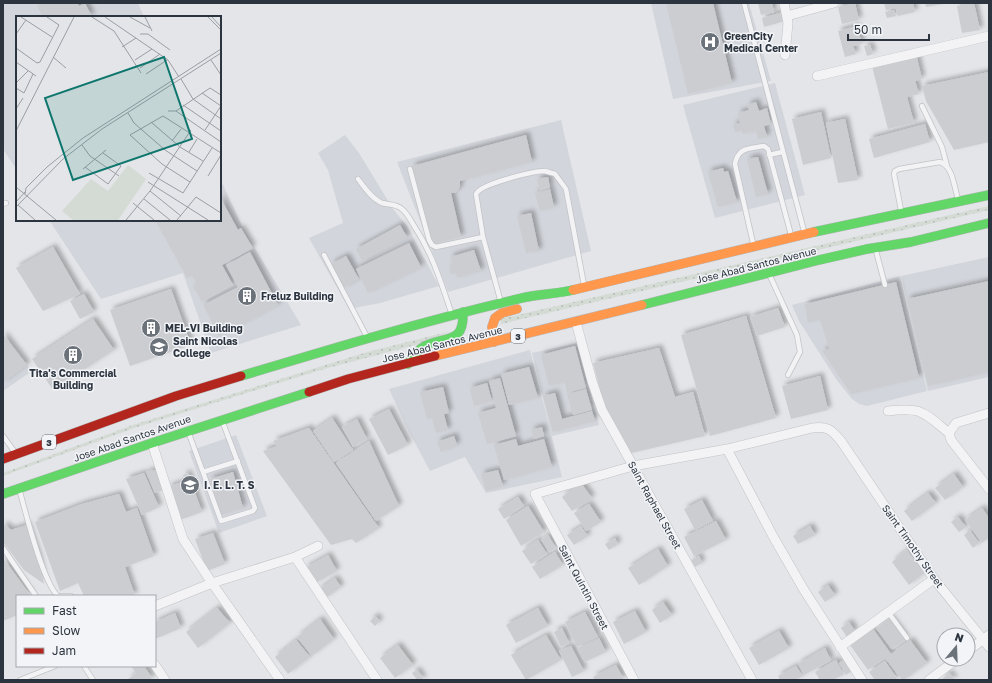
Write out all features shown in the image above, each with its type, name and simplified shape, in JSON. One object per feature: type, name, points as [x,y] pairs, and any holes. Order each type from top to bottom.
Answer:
[{"type":"highway","name":"Jose Abad Santos Avenue","points":[[3,459],[176,396],[368,338],[463,312],[524,297],[585,288],[792,236],[989,195]]},
{"type":"highway","name":"Jose Abad Santos Avenue","points":[[3,494],[188,431],[348,379],[769,273],[875,248],[911,242],[989,223]]},
{"type":"highway","points":[[494,342],[492,324],[496,317],[501,313],[523,307],[525,303],[524,297]]},
{"type":"highway","points":[[408,364],[425,346],[450,338],[460,333],[464,326],[463,312]]},
{"type":"street","points":[[784,3],[787,16],[785,55]]},
{"type":"street","points":[[787,16],[834,3]]},
{"type":"street","points":[[817,76],[989,36]]},
{"type":"street","name":"Saint Raphael Street","points":[[576,322],[592,381],[602,410],[752,680]]},
{"type":"street","points":[[888,411],[908,409],[918,410],[949,433]]},
{"type":"street","points":[[989,413],[956,422],[949,433],[950,440],[989,489]]},
{"type":"street","name":"Saint Timothy Street","points":[[535,494],[633,466],[727,450],[812,428],[822,427],[833,431],[841,441],[934,578],[987,640]]},
{"type":"street","points":[[152,443],[183,539],[280,680]]},
{"type":"street","points":[[727,450],[774,538],[804,590],[862,680]]},
{"type":"street","name":"Saint Quintin Street","points":[[535,494],[634,680]]},
{"type":"street","points":[[156,606],[212,583],[295,557],[318,546]]},
{"type":"street","points":[[295,557],[377,680]]},
{"type":"street","points":[[840,647],[934,578]]},
{"type":"street","points":[[976,646],[987,640]]},
{"type":"street","points":[[156,666],[165,680]]},
{"type":"street","points":[[929,680],[946,667]]},
{"type":"lane","points":[[744,3],[804,234]]},
{"type":"lane","points":[[922,106],[942,147],[958,202]]},
{"type":"lane","points":[[754,246],[735,164],[737,156],[740,152],[748,149],[764,146],[768,149],[792,236]]},
{"type":"lane","points":[[769,155],[782,152]]},
{"type":"lane","points":[[902,214],[894,174],[895,171],[940,162],[947,166]]},
{"type":"lane","points":[[410,169],[429,240],[432,245],[436,247],[483,237]]},
{"type":"lane","points":[[501,303],[483,237],[476,198],[477,192],[502,181],[528,173],[545,171],[554,174],[566,189],[585,288]]},
{"type":"lane","points":[[358,179],[377,201],[397,206],[405,212],[431,253],[452,315]]},
{"type":"lane","points":[[875,248],[885,285]]},
{"type":"lane","points":[[324,255],[368,338]]},
{"type":"lane","points":[[769,273],[797,335],[800,352],[788,375]]},
{"type":"lane","points":[[188,431],[221,521],[253,511],[255,508],[222,420]]},
{"type":"lane","points":[[3,436],[16,454]]},
{"type":"lane","points":[[203,472],[238,461]]},
{"type":"lane","points":[[19,488],[39,557],[53,591],[59,595]]},
{"type":"lane","points":[[3,548],[35,595]]},
{"type":"lane","points":[[888,612],[907,638]]},
{"type":"lane","points":[[20,680],[52,667]]},
{"type":"lane","points":[[85,667],[93,680]]},
{"type":"shaded area","points":[[3,3],[138,3],[144,16],[16,16],[16,168],[3,149]]},
{"type":"shaded area","name":"GreenCity Medical Center","points":[[651,3],[749,3],[771,81],[673,99]]},
{"type":"shaded area","points":[[775,83],[805,195],[715,218],[683,105]]},
{"type":"shaded area","points":[[561,120],[591,251],[448,292],[397,162]]},
{"type":"shaded area","points":[[345,135],[359,153],[393,209],[407,226],[439,286],[380,303],[349,309],[309,238],[343,223],[328,170],[318,153]]},
{"type":"shaded area","points":[[221,180],[243,228],[301,325],[211,353],[183,273],[101,299],[50,221],[221,221]]},
{"type":"shaded area","points":[[989,206],[989,210],[501,324],[500,319]]},
{"type":"shaded area","points":[[989,257],[989,377],[928,391],[901,276]]},
{"type":"shaded area","points":[[900,276],[927,391],[867,406],[859,404],[852,399],[836,379],[799,321],[792,305]]},
{"type":"shaded area","points":[[451,331],[419,344],[324,369],[134,428],[3,476],[3,473],[133,425],[364,353]]},
{"type":"shaded area","points":[[3,335],[32,371],[3,391]]},
{"type":"shaded area","points":[[577,343],[599,425],[552,436],[532,353]]},
{"type":"shaded area","points":[[530,350],[562,477],[486,493],[465,457],[430,471],[406,426],[389,389]]},
{"type":"shaded area","points":[[236,435],[267,516],[219,533],[189,451]]},
{"type":"building","points":[[43,3],[77,3],[79,6],[85,3],[92,16],[42,16],[37,6]]},
{"type":"building","points":[[666,3],[713,3],[732,83],[688,94]]},
{"type":"building","points":[[758,3],[772,3],[774,12],[761,15]]},
{"type":"building","points":[[855,3],[859,20],[842,24],[838,7]]},
{"type":"building","points":[[884,3],[893,3],[895,8],[886,10]]},
{"type":"building","points":[[894,3],[913,3],[915,12],[898,16]]},
{"type":"building","points":[[925,3],[942,3],[942,4],[926,7]]},
{"type":"building","points":[[974,3],[980,30],[962,33],[957,6]]},
{"type":"building","points":[[894,10],[896,16],[887,18],[885,12]]},
{"type":"building","points":[[783,12],[785,21],[764,27],[762,18]]},
{"type":"building","points":[[857,26],[862,44],[853,46],[856,54],[845,57],[838,31]]},
{"type":"building","points":[[870,45],[873,54],[867,56],[864,46]]},
{"type":"building","points":[[916,54],[922,79],[915,81],[919,94],[907,97],[914,123],[888,129],[872,66]]},
{"type":"building","points":[[989,72],[989,142],[954,150],[926,101],[922,86]]},
{"type":"building","points":[[756,102],[759,111],[767,108],[771,124],[764,126],[767,137],[758,139],[756,131],[743,134],[742,131],[735,132],[733,125],[740,123],[738,113],[749,110],[747,105]]},
{"type":"building","points":[[821,112],[831,158],[803,165],[792,119]]},
{"type":"building","points":[[845,119],[858,180],[838,183],[826,123]]},
{"type":"building","points":[[925,124],[930,142],[874,158],[869,139]]},
{"type":"building","points":[[526,135],[532,162],[460,181],[458,190],[455,193],[451,193],[461,237],[432,244],[412,166]]},
{"type":"building","points":[[758,157],[768,194],[756,197],[747,159]]},
{"type":"building","points":[[723,168],[724,172],[728,171],[737,202],[718,207],[708,172]]},
{"type":"building","points":[[548,177],[550,188],[540,191],[537,179]]},
{"type":"building","points":[[550,189],[554,207],[540,211],[535,193]]},
{"type":"building","points":[[221,199],[238,230],[241,228],[253,248],[222,265],[233,285],[202,302],[193,286],[197,284],[192,276],[187,278],[156,221],[221,221]]},
{"type":"building","points":[[531,213],[539,251],[526,253],[517,216]]},
{"type":"building","points":[[400,225],[407,237],[362,261],[356,249]]},
{"type":"building","points":[[409,243],[421,267],[368,293],[356,269]]},
{"type":"building","points":[[53,247],[80,294],[43,311],[16,268]]},
{"type":"building","points":[[474,250],[481,271],[457,278],[456,273],[451,274],[449,269],[453,267],[450,257]]},
{"type":"building","name":"Freluz Building","points":[[250,252],[278,305],[219,336],[203,305],[238,287],[226,265]]},
{"type":"building","points":[[346,256],[359,279],[344,288],[331,264]]},
{"type":"building","points":[[989,281],[989,372],[928,386],[907,299]]},
{"type":"building","points":[[896,282],[919,378],[851,394],[822,351],[829,349],[820,319],[808,323],[805,304]]},
{"type":"building","name":"MEL-VI Building","points":[[171,289],[191,345],[130,366],[110,310]]},
{"type":"building","points":[[84,294],[94,312],[80,319],[70,301]]},
{"type":"building","points":[[778,308],[785,327],[757,336],[750,317]]},
{"type":"building","points":[[746,316],[776,418],[710,436],[681,335]]},
{"type":"building","name":"Tita's Commercial Building","points":[[93,319],[114,350],[53,390],[32,359]]},
{"type":"building","points":[[3,334],[27,365],[3,383]]},
{"type":"building","points":[[575,346],[586,388],[567,393],[565,382],[549,386],[541,355]]},
{"type":"building","points":[[659,348],[675,397],[693,392],[705,436],[627,454],[605,410],[593,363]]},
{"type":"building","points":[[529,367],[538,398],[509,405],[501,374]]},
{"type":"building","points":[[820,376],[828,410],[791,419],[782,386]]},
{"type":"building","points":[[500,378],[516,436],[487,444],[478,413],[496,408],[489,381]]},
{"type":"building","points":[[487,383],[492,401],[474,406],[470,388]]},
{"type":"building","points":[[443,387],[449,413],[444,414],[448,430],[436,433],[432,418],[427,419],[420,392]]},
{"type":"building","points":[[586,389],[592,410],[573,415],[567,394]]},
{"type":"building","points":[[555,393],[562,419],[592,411],[595,421],[553,432],[543,396]]},
{"type":"building","points":[[389,409],[408,445],[388,455],[369,419]]},
{"type":"building","points":[[332,418],[353,450],[334,462],[313,431]]},
{"type":"building","points":[[357,419],[367,439],[353,447],[342,427]]},
{"type":"building","points":[[542,427],[544,436],[534,439],[531,430]]},
{"type":"building","points":[[309,428],[379,528],[356,543],[352,539],[331,545],[263,451],[277,446],[273,441]]},
{"type":"building","points":[[454,436],[457,445],[441,452],[437,442]]},
{"type":"building","points":[[516,439],[518,446],[544,439],[552,467],[504,480],[494,445]]},
{"type":"building","points":[[369,441],[399,506],[376,521],[336,463]]},
{"type":"building","points":[[155,470],[163,490],[155,493],[146,472]]},
{"type":"building","points":[[498,470],[503,486],[486,491],[481,474]]},
{"type":"building","points":[[233,472],[243,508],[221,515],[210,479]]},
{"type":"building","points":[[144,473],[159,507],[142,515],[126,479]]},
{"type":"building","points":[[188,473],[202,512],[180,520],[168,487],[185,481],[183,475]]},
{"type":"building","points":[[954,474],[963,487],[945,500],[935,488]]},
{"type":"building","points":[[581,483],[592,498],[572,511],[562,497]]},
{"type":"building","points":[[928,493],[936,503],[912,521],[904,511]]},
{"type":"building","points":[[119,494],[126,512],[137,508],[154,556],[125,567],[135,595],[84,595],[78,583],[60,591],[35,522],[82,504]]},
{"type":"building","points":[[518,497],[524,506],[504,519],[498,509]]},
{"type":"building","points":[[702,500],[713,521],[695,530],[684,509]]},
{"type":"building","points":[[589,504],[601,522],[586,531],[574,513]]},
{"type":"building","points":[[528,506],[544,532],[521,546],[506,520]]},
{"type":"building","points":[[982,508],[989,518],[989,538],[982,543],[965,520]]},
{"type":"building","points":[[958,517],[966,527],[959,532],[951,522]]},
{"type":"building","points":[[716,521],[726,540],[694,556],[684,537]]},
{"type":"building","points":[[5,525],[11,530],[27,525],[38,557],[44,584],[24,570],[3,542],[3,526]]},
{"type":"building","points":[[581,526],[588,536],[574,545],[567,535]]},
{"type":"building","points":[[810,526],[815,535],[798,544],[793,536]]},
{"type":"building","points":[[970,530],[979,543],[973,548],[964,535]]},
{"type":"building","points":[[213,533],[225,564],[207,571],[195,539]]},
{"type":"building","points":[[548,535],[556,548],[549,552],[541,540]]},
{"type":"building","points":[[615,538],[618,544],[609,550],[605,544]]},
{"type":"building","points":[[538,540],[547,554],[531,564],[522,551]]},
{"type":"building","points":[[658,549],[668,566],[639,585],[628,568]]},
{"type":"building","points":[[907,550],[924,573],[909,585],[892,562]]},
{"type":"building","points":[[555,552],[563,565],[540,579],[532,567]]},
{"type":"building","points":[[328,555],[337,571],[314,584],[305,568]]},
{"type":"building","points":[[699,556],[702,563],[695,567],[691,560]]},
{"type":"building","points":[[3,558],[30,595],[16,595],[16,615],[3,621]]},
{"type":"building","points":[[335,578],[341,587],[324,599],[318,590]]},
{"type":"building","points":[[828,585],[835,595],[825,602],[818,592]]},
{"type":"building","points":[[663,602],[672,615],[660,623],[652,610]]},
{"type":"building","points":[[217,608],[230,623],[198,648],[186,632]]},
{"type":"building","points":[[538,608],[548,626],[516,643],[506,625]]},
{"type":"building","points":[[635,611],[646,632],[624,644],[613,622]]},
{"type":"building","points":[[585,612],[598,637],[577,647],[565,622]]},
{"type":"building","points":[[175,613],[181,628],[156,639],[156,622]]},
{"type":"building","points":[[375,616],[380,621],[375,626],[370,621]]},
{"type":"building","points":[[890,618],[906,639],[892,649],[876,628]]},
{"type":"building","points":[[320,619],[334,639],[312,656],[297,637]]},
{"type":"building","points":[[849,622],[855,631],[847,637],[841,628]]},
{"type":"building","points":[[562,628],[569,643],[561,647],[554,632]]},
{"type":"building","points":[[873,629],[891,654],[910,640],[927,663],[904,680],[902,680],[885,658],[868,670],[850,645]]},
{"type":"building","points":[[779,631],[789,648],[759,665],[749,648]]},
{"type":"building","points":[[546,635],[561,660],[526,680],[511,655]]},
{"type":"building","points":[[599,638],[606,652],[585,662],[577,648]]},
{"type":"building","points":[[296,640],[310,657],[288,674],[275,657]]},
{"type":"building","points":[[398,645],[413,665],[395,678],[380,658]]},
{"type":"building","points":[[571,646],[584,671],[572,677],[559,651]]},
{"type":"building","points":[[825,648],[831,660],[804,675],[798,664]]},
{"type":"building","points":[[845,659],[852,671],[846,675],[839,663]]},
{"type":"building","points":[[836,660],[844,674],[833,680],[820,680],[815,672]]},
{"type":"building","points":[[885,661],[898,680],[875,680],[869,672]]},
{"type":"building","points":[[616,665],[624,680],[595,680],[593,677]]},
{"type":"building","points":[[796,666],[803,676],[795,680],[780,680],[778,676]]},
{"type":"building","points":[[145,667],[152,678],[149,680],[127,680],[136,673],[132,668]]},
{"type":"building","points":[[417,670],[424,680],[417,680],[412,673]]},
{"type":"building","points":[[949,673],[955,680],[941,680]]},
{"type":"traffic: fast","points":[[814,232],[989,195]]},
{"type":"traffic: fast","points":[[642,305],[819,260],[867,249],[911,242],[989,223]]},
{"type":"traffic: fast","points":[[241,376],[416,325],[528,297],[573,290]]},
{"type":"traffic: fast","points":[[408,364],[415,354],[425,346],[453,337],[457,334],[461,330],[463,312]]},
{"type":"traffic: fast","points":[[3,494],[152,443],[309,392]]},
{"type":"traffic: slow","points":[[573,290],[814,232]]},
{"type":"traffic: slow","points":[[435,356],[642,305]]},
{"type":"traffic: slow","points":[[494,342],[492,327],[495,318],[502,313],[517,309]]},
{"type":"traffic: jam","points":[[309,392],[348,379],[435,356]]},
{"type":"traffic: jam","points":[[3,459],[176,396],[241,376]]},
{"type":"place","name":"GreenCity Medical Center","points":[[710,42]]},
{"type":"place","name":"Freluz Building","points":[[247,296]]},
{"type":"place","name":"MEL-VI Building","points":[[151,328]]},
{"type":"place","name":"Saint Nicolas College","points":[[159,347]]},
{"type":"place","name":"Tita's Commercial Building","points":[[73,355]]},
{"type":"place","name":"I. E. L. T. S","points":[[190,485]]}]
